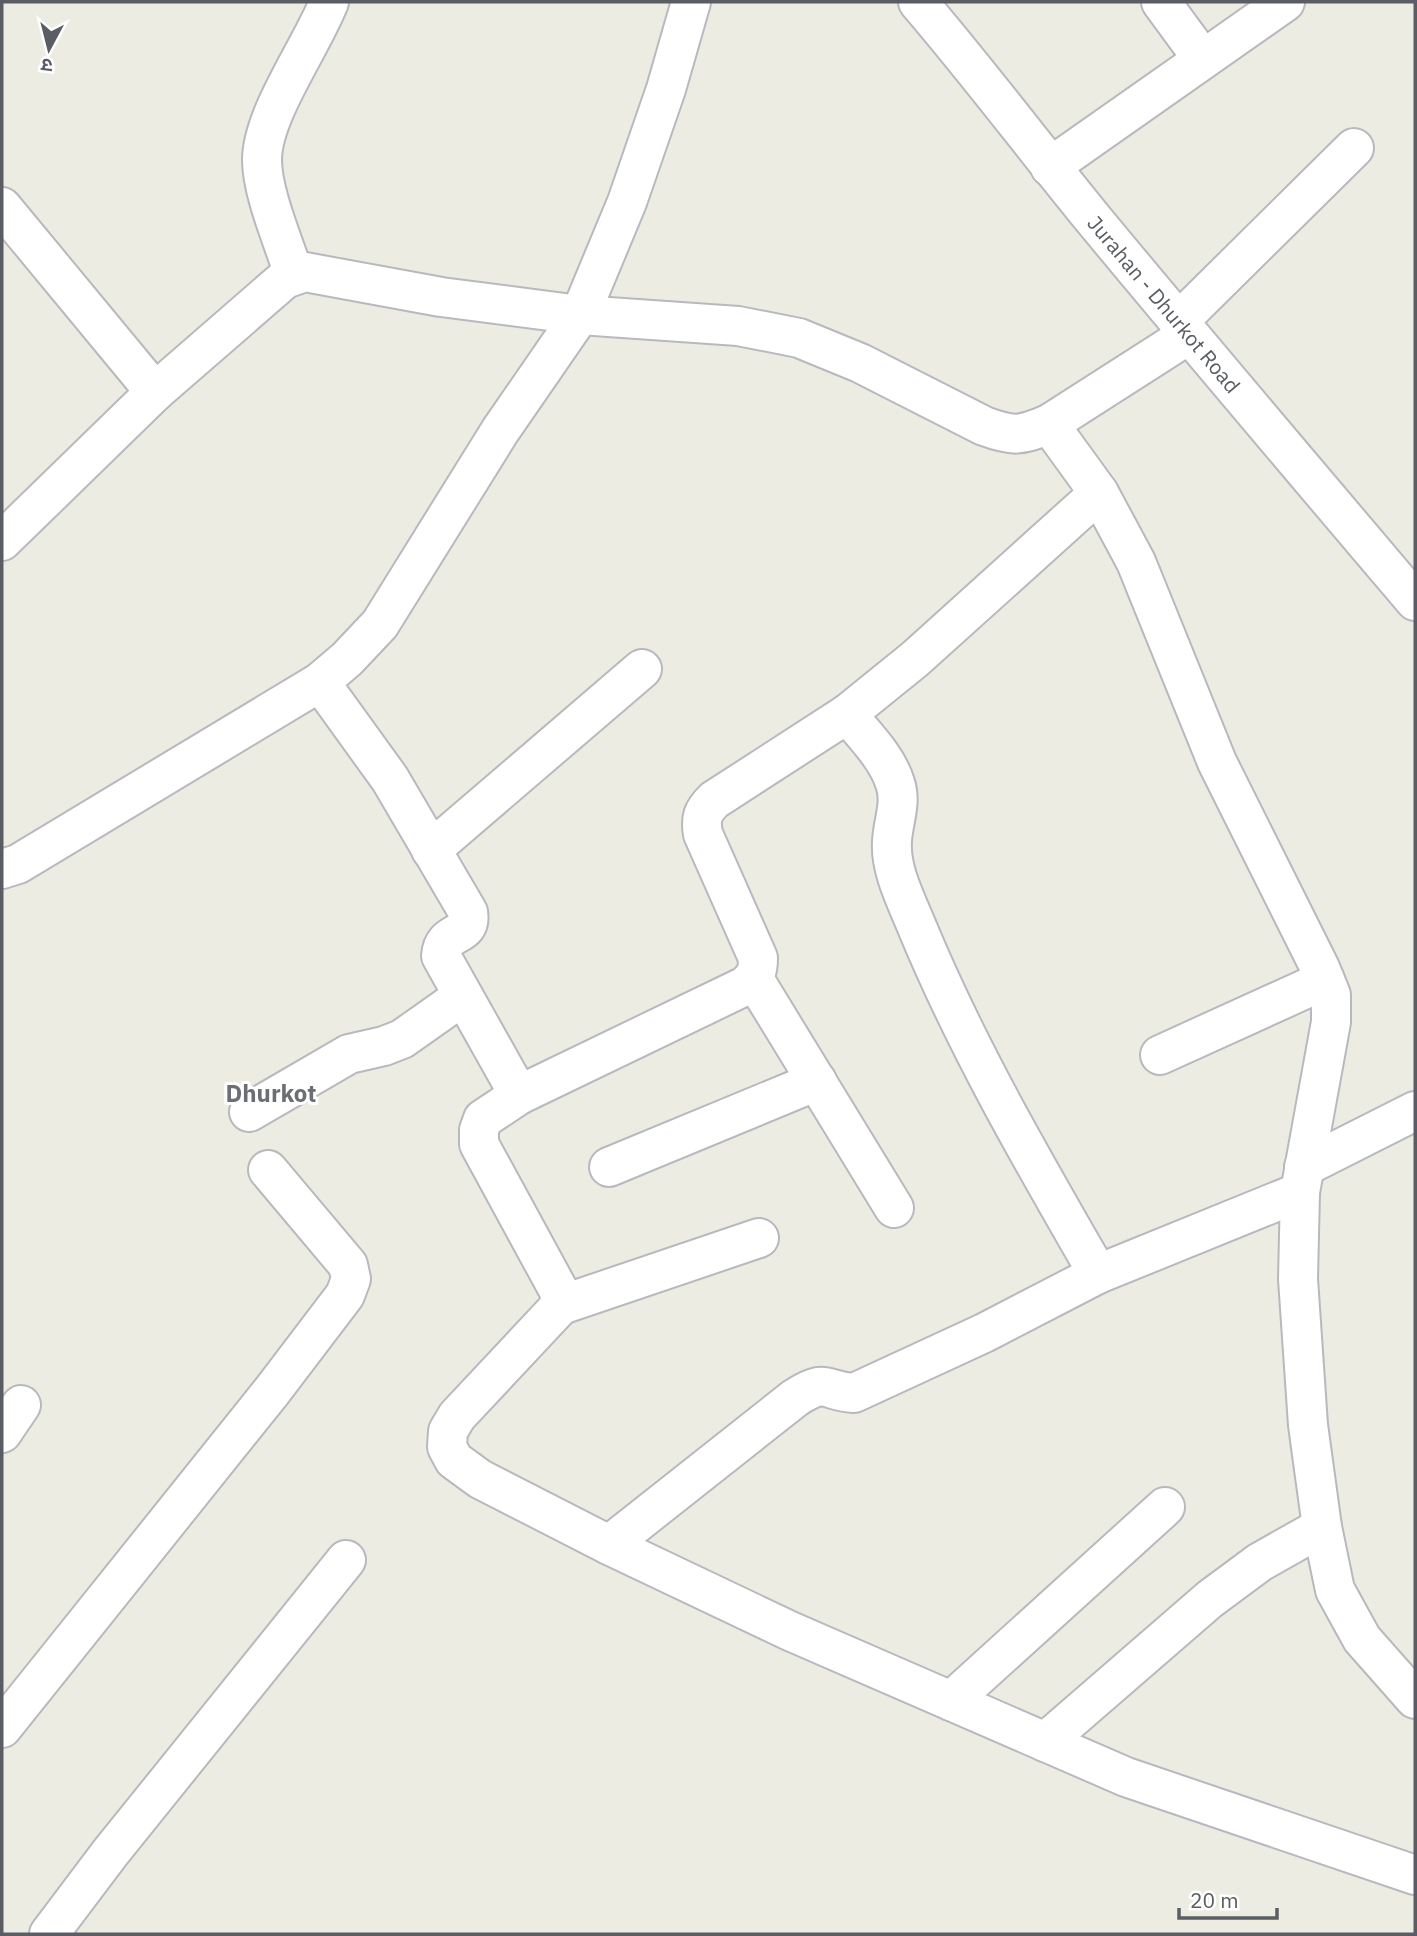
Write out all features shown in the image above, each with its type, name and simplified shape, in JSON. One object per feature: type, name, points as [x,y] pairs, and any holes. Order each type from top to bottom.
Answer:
[{"type":"street","points":[[294,275],[268,192],[262,160],[269,126],[329,2]]},
{"type":"street","points":[[2,869],[18,863],[320,682],[347,659],[380,624],[500,431],[580,315],[627,202],[666,89],[691,2]]},
{"type":"street","name":"Jurahan - Dhurkot Road","points":[[918,2],[1183,328],[1415,601]]},
{"type":"street","points":[[1161,2],[1202,58]]},
{"type":"street","points":[[1050,167],[1285,2]]},
{"type":"street","points":[[2,541],[155,392],[273,289],[294,275],[305,272],[442,297],[580,315],[738,326],[799,338],[860,363],[984,426],[1006,433],[1023,434],[1049,424],[1183,328],[1354,148]]},
{"type":"street","points":[[2,207],[155,392]]},
{"type":"street","points":[[1049,424],[1099,493],[1136,562],[1217,762],[1331,995],[1331,1022],[1302,1180],[1298,1279],[1308,1425],[1322,1527],[1335,1590],[1362,1639],[1415,1699]]},
{"type":"street","points":[[561,1305],[559,1292],[479,1144],[479,1130],[483,1119],[519,1095],[745,986],[754,978],[758,969],[758,958],[703,834],[701,822],[704,809],[847,714],[915,659],[1099,493]]},
{"type":"street","points":[[431,850],[642,669]]},
{"type":"street","points":[[320,682],[390,779],[468,912],[469,921],[465,929],[446,940],[441,957],[519,1095]]},
{"type":"street","points":[[847,714],[887,764],[896,784],[898,803],[892,855],[918,928],[948,997],[996,1096],[1098,1275]]},
{"type":"street","points":[[754,978],[894,1208]]},
{"type":"street","points":[[1160,1055],[1325,980]]},
{"type":"street","points":[[249,1112],[349,1054],[402,1039],[463,996]]},
{"type":"street","points":[[609,1167],[817,1081]]},
{"type":"street","points":[[609,1545],[812,1387],[835,1387],[854,1393],[1302,1180],[1415,1111]]},
{"type":"street","points":[[2,1728],[272,1391],[345,1295],[351,1279],[348,1265],[268,1170]]},
{"type":"street","points":[[759,1238],[561,1305],[457,1416],[448,1431],[447,1447],[454,1460],[480,1479],[609,1545],[790,1631],[1126,1777],[1415,1875]]},
{"type":"street","points":[[951,1701],[1165,1507]]},
{"type":"street","points":[[1045,1742],[1210,1599],[1260,1562],[1322,1527]]},
{"type":"street","points":[[48,1934],[346,1560]]},
{"type":"district","name":"Dhurkot","points":[[271,1093]]}]
